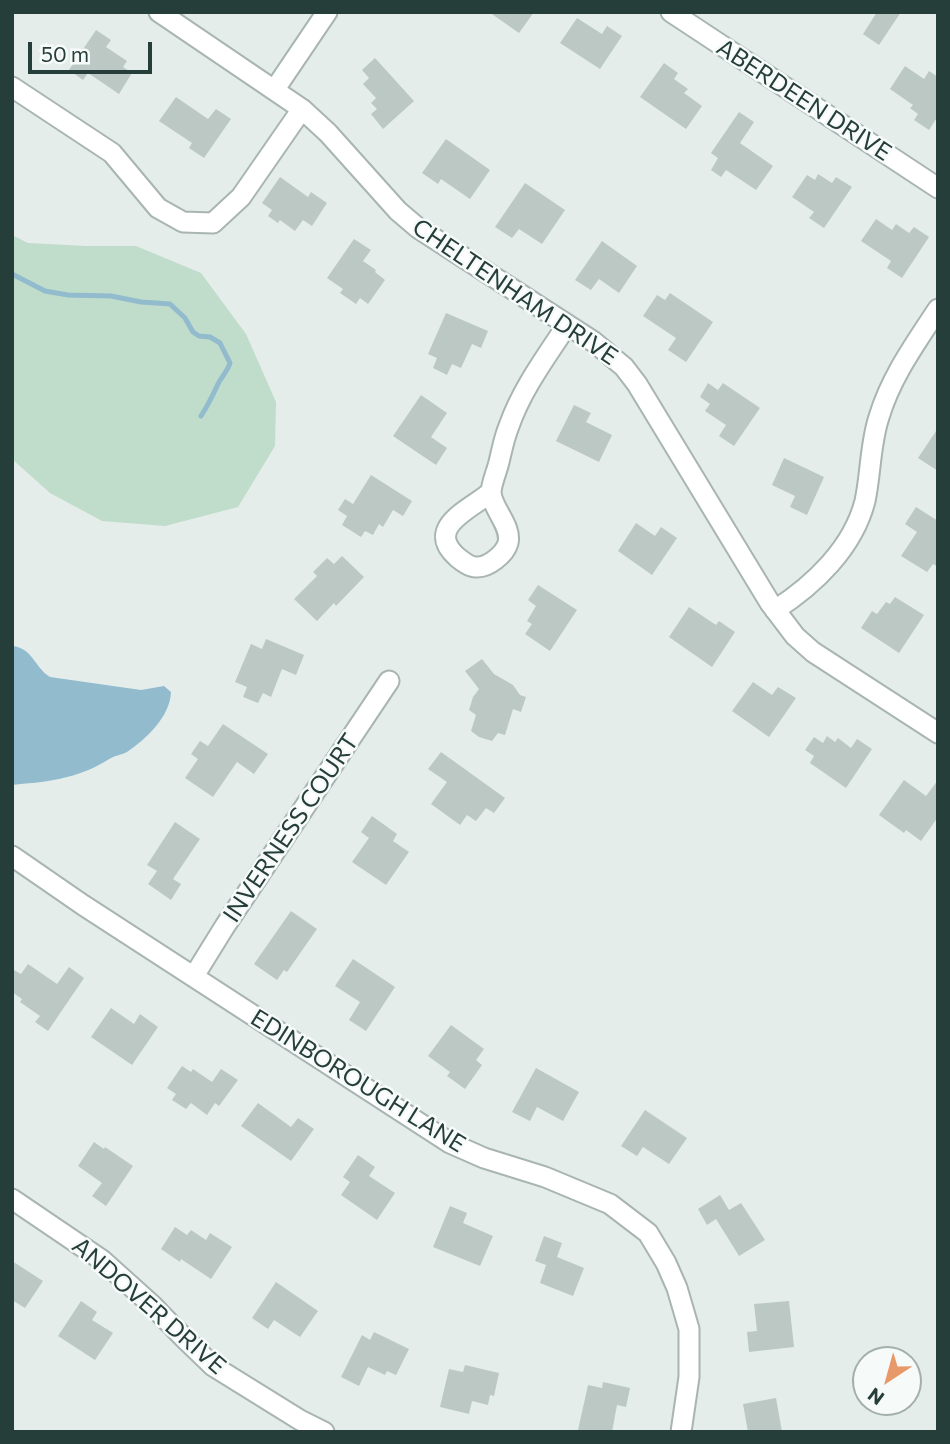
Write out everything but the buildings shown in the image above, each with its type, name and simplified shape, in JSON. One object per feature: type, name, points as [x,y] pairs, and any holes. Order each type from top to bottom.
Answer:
[{"type":"street","name":"CHELTENHAM DRIVE","points":[[159,12],[302,109],[328,133],[398,211],[418,228],[608,352],[625,367],[775,610],[795,636],[813,652],[938,733]]},
{"type":"street","points":[[275,89],[327,12]]},
{"type":"street","name":"ABERDEEN DRIVE","points":[[671,12],[938,188]]},
{"type":"street","points":[[12,87],[112,153],[158,208],[183,222],[213,223],[241,197],[302,109]]},
{"type":"street","points":[[775,610],[811,584],[850,535],[865,500],[872,443],[885,399],[905,358],[938,309]]},
{"type":"street","points":[[491,492],[514,412],[531,379],[567,325]]},
{"type":"street","name":"INVERNESS COURT","points":[[194,976],[389,681]]},
{"type":"street","name":"EDINBOROUGH LANE","points":[[12,856],[450,1143],[610,1204],[648,1233],[677,1288],[689,1329],[689,1377],[681,1432]]},
{"type":"street","name":"ANDOVER DRIVE","points":[[12,1199],[102,1260],[213,1366],[324,1432]]},
{"type":"green space","points":[[12,235],[28,243],[136,246],[201,273],[246,334],[276,402],[275,446],[238,507],[165,526],[102,521],[50,493],[12,459]]},
{"type":"water","points":[[12,646],[25,650],[50,677],[141,690],[164,686],[171,692],[170,701],[162,719],[149,734],[125,753],[73,775],[12,785]]},
{"type":"waterway","points":[[12,274],[45,291],[170,304],[185,318],[193,332],[220,343],[230,363],[201,416]]}]
